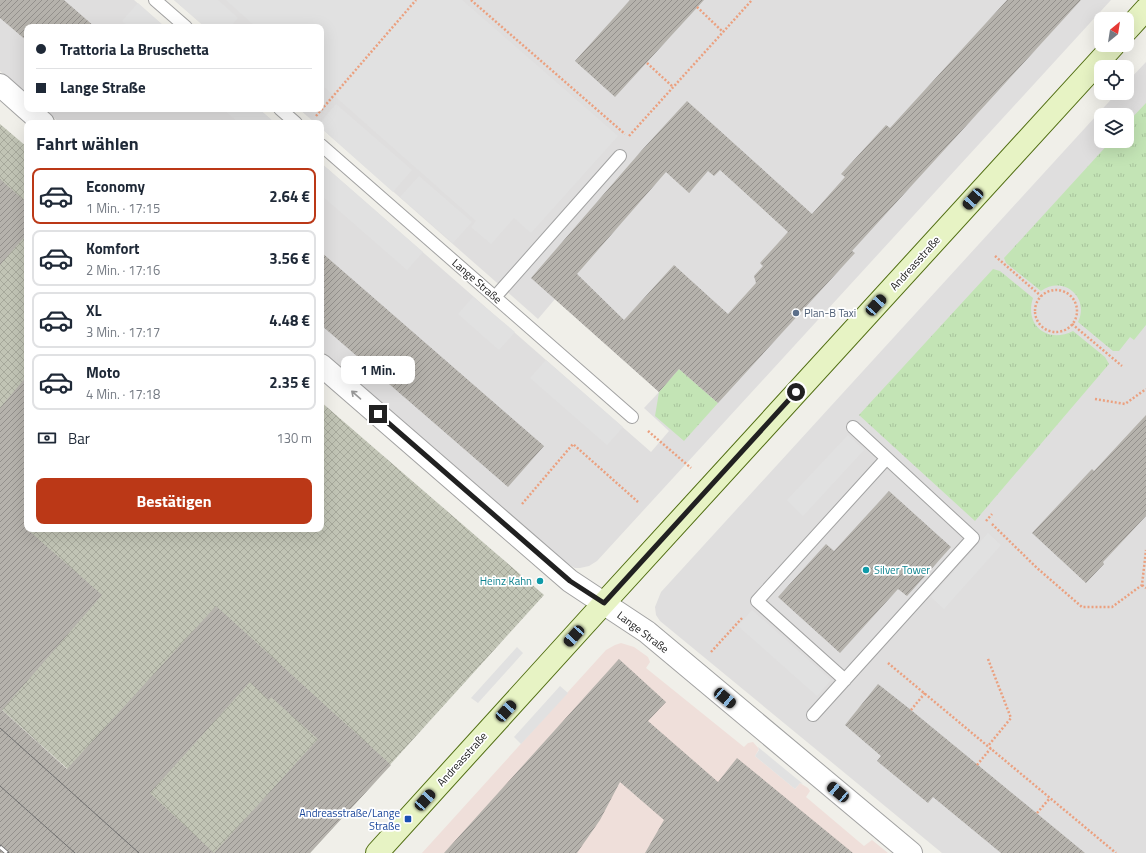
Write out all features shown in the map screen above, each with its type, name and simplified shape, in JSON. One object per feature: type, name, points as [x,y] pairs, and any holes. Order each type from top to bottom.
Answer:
[{"type":"street","points":[[1134,22],[1146,9]]},
{"type":"street","name":"Andreasstraße","points":[[377,853],[711,485],[1108,52]]},
{"type":"street","points":[[0,85],[24,106]]},
{"type":"street","points":[[30,112],[40,120]]},
{"type":"street","name":"Lange Straße","points":[[324,368],[570,581],[647,632],[911,853]]},
{"type":"lane","points":[[155,0],[183,24]]},
{"type":"lane","points":[[283,112],[293,120]]},
{"type":"lane","name":"Lange Straße","points":[[324,148],[632,417]]},
{"type":"lane","points":[[495,297],[620,156]]},
{"type":"lane","points":[[813,715],[973,538],[852,427]]},
{"type":"lane","points":[[845,680],[757,601],[886,458]]},
{"type":"path","points":[[324,107],[416,0]]},
{"type":"path","points":[[471,0],[628,137],[752,0]]},
{"type":"path","points":[[697,7],[723,32]]},
{"type":"path","points":[[646,63],[673,87]]},
{"type":"path","points":[[315,118],[320,112]]},
{"type":"path","points":[[995,256],[1041,296]]},
{"type":"path","points":[[1054,290],[1061,290],[1067,293],[1076,304],[1076,318],[1072,324],[1061,331],[1048,330],[1042,326],[1035,315],[1037,302],[1041,296],[1054,290]]},
{"type":"path","points":[[1072,324],[1122,366]]},
{"type":"path","points":[[1095,398],[1125,404],[1146,389]]},
{"type":"path","points":[[632,417],[711,485]]},
{"type":"path","points":[[504,524],[573,444],[638,502]]},
{"type":"path","points":[[992,514],[987,520],[1037,568],[1082,607],[1112,607],[1142,585],[1146,550]]},
{"type":"path","points":[[1142,585],[1146,588]]},
{"type":"path","points":[[710,654],[757,601]]},
{"type":"path","points":[[977,765],[1011,718],[988,659]]},
{"type":"path","points":[[895,668],[1116,853]]},
{"type":"path","points":[[911,710],[926,693]]},
{"type":"path","points":[[1037,814],[1050,798]]},
{"type":"path","points":[[1109,853],[1112,849]]},
{"type":"shaded area","points":[[0,0],[134,0],[162,24],[24,24],[24,92],[0,71]]},
{"type":"shaded area","points":[[174,0],[1111,0],[1100,12],[1094,12],[1094,19],[597,561],[589,566],[580,568],[575,568],[564,562],[324,353],[324,166],[651,452],[669,431],[644,408],[659,392],[555,299],[538,319],[324,131],[324,120],[312,120],[302,112],[324,112],[324,24],[202,24]]},
{"type":"shaded area","points":[[174,0],[218,0],[238,18],[233,24],[202,24]]},
{"type":"shaded area","points":[[226,0],[462,0],[618,136],[531,233],[514,218],[491,244],[471,227],[476,221],[324,87],[324,24],[253,24]]},
{"type":"shaded area","points":[[138,3],[162,24],[126,24],[122,21]]},
{"type":"shaded area","points":[[1146,62],[1146,853],[942,853],[660,621],[656,615],[655,607],[661,592],[1094,118],[1094,148],[1134,148],[1134,108],[1103,108],[1111,100],[1134,100],[1134,75]]},
{"type":"shaded area","points":[[336,104],[412,170],[393,192],[324,131],[324,120],[323,120]]},
{"type":"shaded area","points":[[47,112],[262,112],[272,120],[57,120]]},
{"type":"shaded area","points":[[226,112],[262,112],[272,120],[236,120]]},
{"type":"shaded area","points":[[0,124],[24,144],[24,532],[324,532],[324,405],[544,595],[310,853],[161,853],[0,708]]},
{"type":"shaded area","points":[[324,166],[423,252],[407,270],[324,198]]},
{"type":"shaded area","points":[[419,176],[472,222],[453,243],[400,197]]},
{"type":"shaded area","points":[[473,297],[515,332],[499,350],[458,314]]},
{"type":"shaded area","points":[[546,360],[623,427],[607,445],[530,378]]},
{"type":"shaded area","points":[[848,435],[864,450],[803,516],[787,500]]},
{"type":"shaded area","points":[[988,533],[1001,545],[944,609],[931,597]]},
{"type":"shaded area","points":[[752,610],[831,680],[817,696],[738,626]]},
{"type":"shaded area","points":[[621,643],[634,647],[648,657],[650,662],[646,668],[744,747],[748,743],[753,742],[759,749],[755,756],[795,789],[800,783],[808,788],[810,791],[806,797],[864,846],[872,840],[888,853],[422,853],[606,650]]},
{"type":"shaded area","points":[[517,647],[523,653],[478,703],[471,698]]},
{"type":"shaded area","points":[[560,686],[568,693],[521,744],[514,737]]},
{"type":"shaded area","points":[[758,747],[803,784],[800,783],[795,789],[755,756],[759,750]]},
{"type":"green space","points":[[1146,103],[1146,325],[1134,340],[1130,337],[1119,351],[1113,351],[1078,322],[1081,313],[1080,304],[1072,291],[1066,287],[1058,286],[1049,287],[1041,291],[1006,263],[1004,258],[1105,148],[1134,148],[1134,116]]},
{"type":"green space","points":[[993,269],[1000,271],[1033,298],[1031,308],[1032,317],[1040,330],[1047,334],[1055,335],[1073,331],[1105,357],[1109,364],[975,521],[859,415]]},
{"type":"green space","points":[[679,369],[718,403],[684,441],[655,416],[659,392]]},
{"type":"building","points":[[0,0],[64,0],[92,24],[24,24],[24,38],[0,18]]},
{"type":"building","points":[[630,0],[704,0],[615,97],[575,61]]},
{"type":"building","points":[[1007,0],[1081,0],[852,251],[855,253],[718,403],[679,369],[659,392],[531,278],[642,150],[687,101],[812,214],[845,177],[841,174],[886,125],[890,128]],"holes":[[[720,170],[788,232],[760,263],[763,266],[754,276],[756,283],[728,314],[674,265],[624,320],[577,274],[666,172],[689,193],[708,171],[714,176]]]},
{"type":"building","points":[[0,179],[24,200],[24,237],[0,265]]},
{"type":"building","points":[[324,255],[544,446],[508,487],[324,328]]},
{"type":"building","points":[[24,380],[24,532],[30,532],[102,595],[2,710],[67,769],[216,606],[391,765],[310,853],[214,853],[0,853],[0,408]],"holes":[[[250,682],[269,700],[271,697],[318,739],[214,853],[150,793]]]},
{"type":"building","points":[[1146,415],[1146,516],[1103,562],[1104,564],[1086,583],[1032,533],[1092,469],[1094,471]]},
{"type":"building","name":"Silver Tower","points":[[889,491],[951,547],[907,596],[898,589],[840,653],[778,597],[826,544],[834,551]]},
{"type":"building","points":[[619,659],[666,702],[648,721],[718,782],[737,758],[853,853],[645,853],[664,820],[620,782],[600,820],[577,853],[444,853]]},
{"type":"building","points":[[878,684],[1085,853],[1001,853],[933,797],[928,803],[877,761],[881,756],[845,725]]},
{"type":"tram line","points":[[0,728],[139,853]]},
{"type":"tram line","points":[[0,786],[75,853]]},
{"type":"railway","points":[[0,847],[7,853]]},
{"type":"place","name":"Plan-B Taxi","points":[[796,313]]},
{"type":"place","name":"Silver Tower","points":[[866,570]]},
{"type":"place","name":"Heinz Kahn","points":[[540,581]]},
{"type":"place","name":"Andreasstraße/Lange Straße","points":[[408,819]]},
{"type":"route","points":[[378,414],[570,581],[604,603],[796,392]]}]
